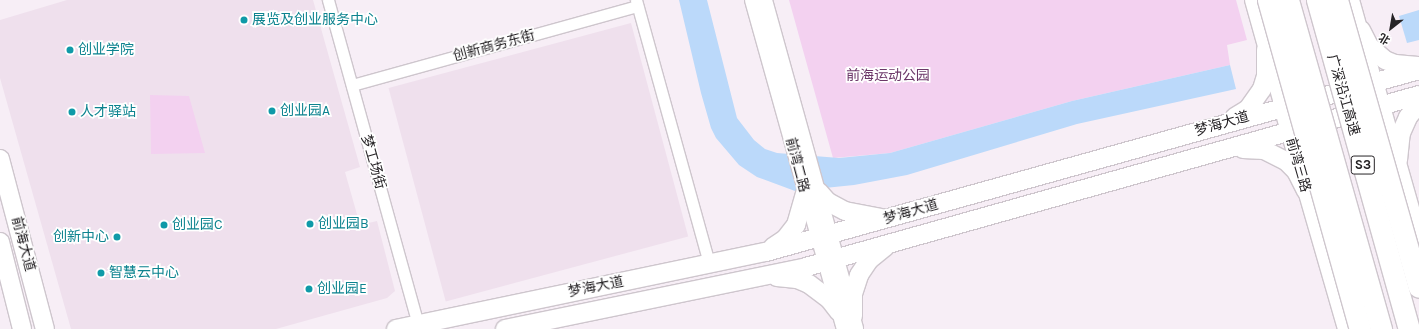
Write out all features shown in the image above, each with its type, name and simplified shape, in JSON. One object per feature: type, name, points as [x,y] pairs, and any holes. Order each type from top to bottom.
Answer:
[{"type":"highway","points":[[1268,0],[1360,329]]},
{"type":"highway","name":"广深沿江高速","points":[[1288,0],[1380,329]]},
{"type":"highway","name":"广深沿江高速","points":[[1317,0],[1409,329]]},
{"type":"highway","points":[[1336,0],[1419,287]]},
{"type":"main road","points":[[1360,30],[1369,46],[1385,60],[1395,64],[1419,66]]},
{"type":"main road","points":[[1223,124],[1248,108],[1255,100],[1266,76],[1266,50]]},
{"type":"main road","name":"梦海大道","points":[[396,329],[766,252],[1419,70]]},
{"type":"main road","points":[[1376,82],[1398,160],[1414,195],[1419,236]]},
{"type":"main road","name":"梦海大道","points":[[505,329],[761,278],[890,244],[1208,153],[1419,95]]},
{"type":"main road","points":[[1398,160],[1401,134],[1408,117],[1419,104]]},
{"type":"main road","name":"前湾三路","points":[[1282,107],[1346,329]]},
{"type":"main road","points":[[1208,153],[1248,148],[1264,150],[1286,161],[1296,171],[1306,191]]},
{"type":"main road","name":"前海大道","points":[[0,159],[45,329]]},
{"type":"main road","points":[[766,252],[785,239],[794,229],[812,193],[850,213],[869,218],[897,216]]},
{"type":"main road","points":[[848,322],[858,274],[878,251],[890,244]]},
{"type":"main road","name":"前海大道","points":[[2,254],[22,329]]},
{"type":"main road","points":[[761,278],[785,277],[809,284],[829,298],[848,322]]},
{"type":"street","name":"梦工场街","points":[[328,0],[418,324]]},
{"type":"street","name":"前湾二路","points":[[752,0],[800,150],[848,322]]},
{"type":"street","name":"前湾二路","points":[[765,0],[800,150]]},
{"type":"street","name":"前湾三路","points":[[1252,0],[1282,107]]},
{"type":"street","points":[[1352,0],[1376,82]]},
{"type":"street","name":"创新商务东街","points":[[352,85],[636,3]]},
{"type":"street","points":[[636,3],[709,264]]},
{"type":"shaded area","points":[[67,0],[313,0],[360,167],[345,172],[360,225],[377,221],[395,291],[387,298],[276,329],[71,329],[0,78],[0,20]]},
{"type":"shaded area","points":[[631,23],[688,236],[446,301],[389,88]]},
{"type":"green space","name":"前海运动公园","points":[[789,0],[1236,0],[1247,40],[1227,45],[1230,65],[1072,101],[890,153],[833,158]]},
{"type":"green space","points":[[150,95],[189,96],[205,153],[151,154]]},
{"type":"water","points":[[679,0],[707,0],[737,118],[754,140],[765,149],[777,153],[839,158],[890,153],[1072,101],[1230,65],[1236,89],[1077,124],[907,175],[854,185],[795,191],[757,177],[739,165],[716,138],[711,128],[701,93]]},
{"type":"water","points":[[1419,10],[1419,40],[1407,43],[1399,16]]},
{"type":"place","name":"展览及创业服务中心","points":[[244,20]]},
{"type":"place","name":"创业学院","points":[[70,50]]},
{"type":"place","name":"创业园A","points":[[272,111]]},
{"type":"place","name":"人才驿站","points":[[72,112]]},
{"type":"place","name":"创业园B","points":[[310,224]]},
{"type":"place","name":"创业园C","points":[[164,225]]},
{"type":"place","name":"创新中心","points":[[117,237]]},
{"type":"place","name":"智慧云中心","points":[[101,273]]},
{"type":"place","name":"创业园E","points":[[309,289]]}]
